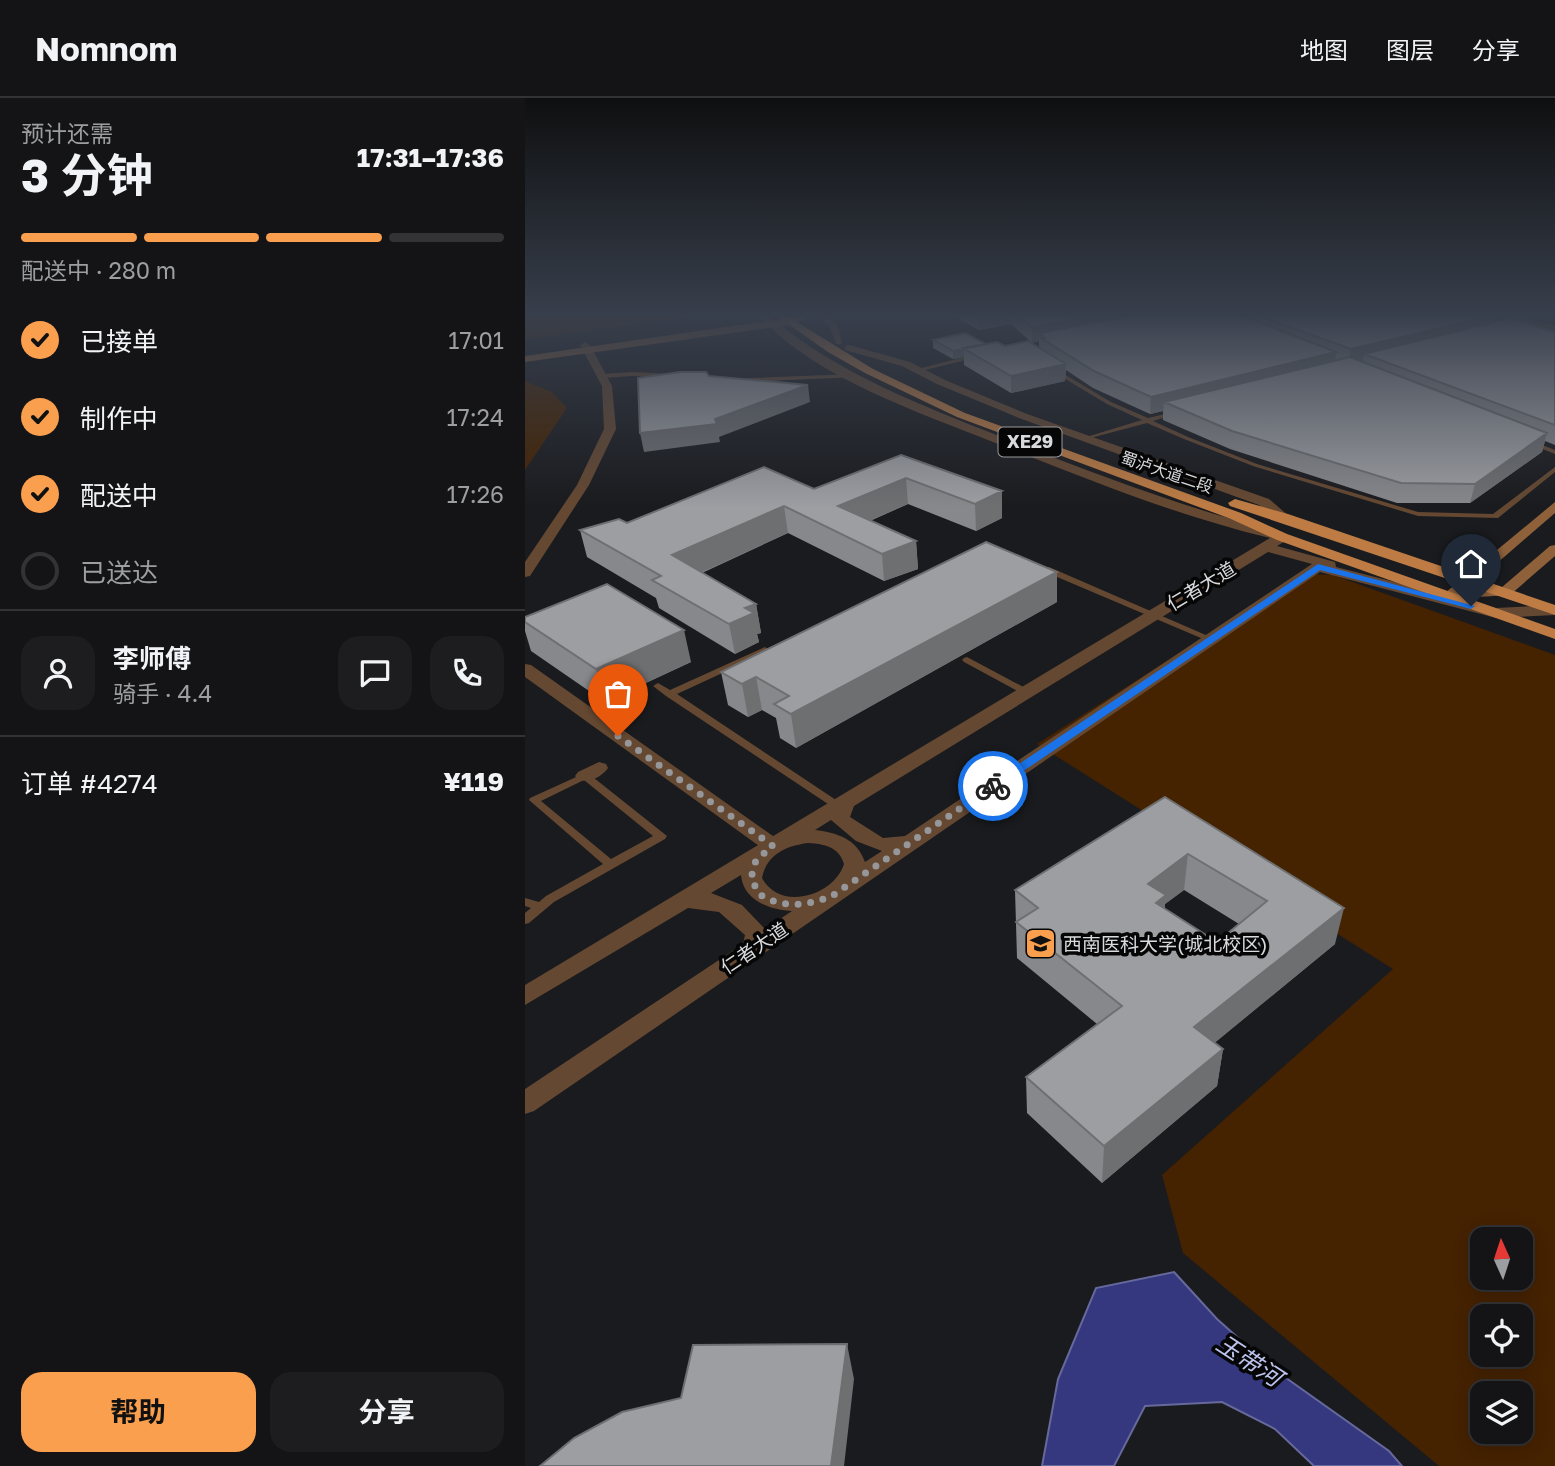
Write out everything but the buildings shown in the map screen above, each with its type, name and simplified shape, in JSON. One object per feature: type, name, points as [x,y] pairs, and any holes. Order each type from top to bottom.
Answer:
[{"type":"highway","name":"蜀泸大道二段","points":[[889,380],[930,401],[1102,469],[1236,516],[1280,541],[1450,596],[1552,633]]},
{"type":"highway","name":"蜀泸大道二段","points":[[913,380],[945,396],[1041,435],[1258,512],[1314,527],[1555,610]]},
{"type":"highway","points":[[1280,541],[1314,527]]},
{"type":"main road","points":[[1450,596],[1555,506]]},
{"type":"main road","points":[[1450,596],[1505,592],[1555,549]]},
{"type":"street","points":[[525,573],[583,485],[610,429],[607,386],[604,380]]},
{"type":"street","points":[[863,380],[913,405],[1043,458],[1219,523],[1280,541]]},
{"type":"street","points":[[938,380],[1085,439],[1264,502],[1283,517]]},
{"type":"street","name":"仁者大道","points":[[525,996],[1153,615],[1280,541],[1496,613]]},
{"type":"street","name":"仁者大道","points":[[525,1103],[1318,567],[1496,613],[1555,610]]},
{"type":"street","points":[[527,672],[773,846]]},
{"type":"street","points":[[843,803],[839,812],[840,819],[869,841],[884,846],[915,840]]},
{"type":"street","points":[[820,836],[841,843],[853,856],[854,873],[832,896],[798,905],[776,902],[759,894],[754,886],[752,869],[756,860],[773,846],[796,837],[820,836]]},
{"type":"street","points":[[684,900],[708,899],[722,902],[747,922],[756,934],[754,948]]},
{"type":"lane","points":[[738,380],[743,380]]},
{"type":"lane","points":[[1071,380],[1144,420],[1255,465],[1418,514],[1495,516],[1555,469]]},
{"type":"lane","points":[[1085,439],[1184,410]]},
{"type":"lane","points":[[1518,437],[1555,452]]},
{"type":"lane","points":[[1031,562],[1212,639]]},
{"type":"lane","points":[[669,694],[780,643]]},
{"type":"lane","points":[[967,660],[1026,692]]},
{"type":"lane","points":[[658,686],[843,803]]},
{"type":"lane","points":[[525,920],[610,864],[661,836],[592,772],[529,797],[610,864]]},
{"type":"lane","points":[[525,902],[541,907]]},
{"type":"shaded area","points":[[525,381],[552,392],[567,408],[525,470]]},
{"type":"shaded area","points":[[1303,574],[1333,575],[1555,655],[1555,1466],[1439,1466],[1183,1253],[1162,1175],[1393,969],[1037,744]]},
{"type":"water","name":"玉带河","points":[[1174,1272],[1217,1319],[1272,1368],[1389,1451],[1402,1466],[1314,1466],[1275,1429],[1222,1402],[1145,1406],[1114,1466],[1042,1466],[1058,1379],[1096,1288]]},
{"type":"way so far","points":[[618,736],[773,846],[756,860],[751,878],[759,894],[787,905],[810,903],[832,896],[993,786]]},
{"type":"place","name":"西南医科大学(城北校区)","points":[[1040,944]]},
{"type":"route","points":[[993,786],[1318,567],[1471,606]]}]
